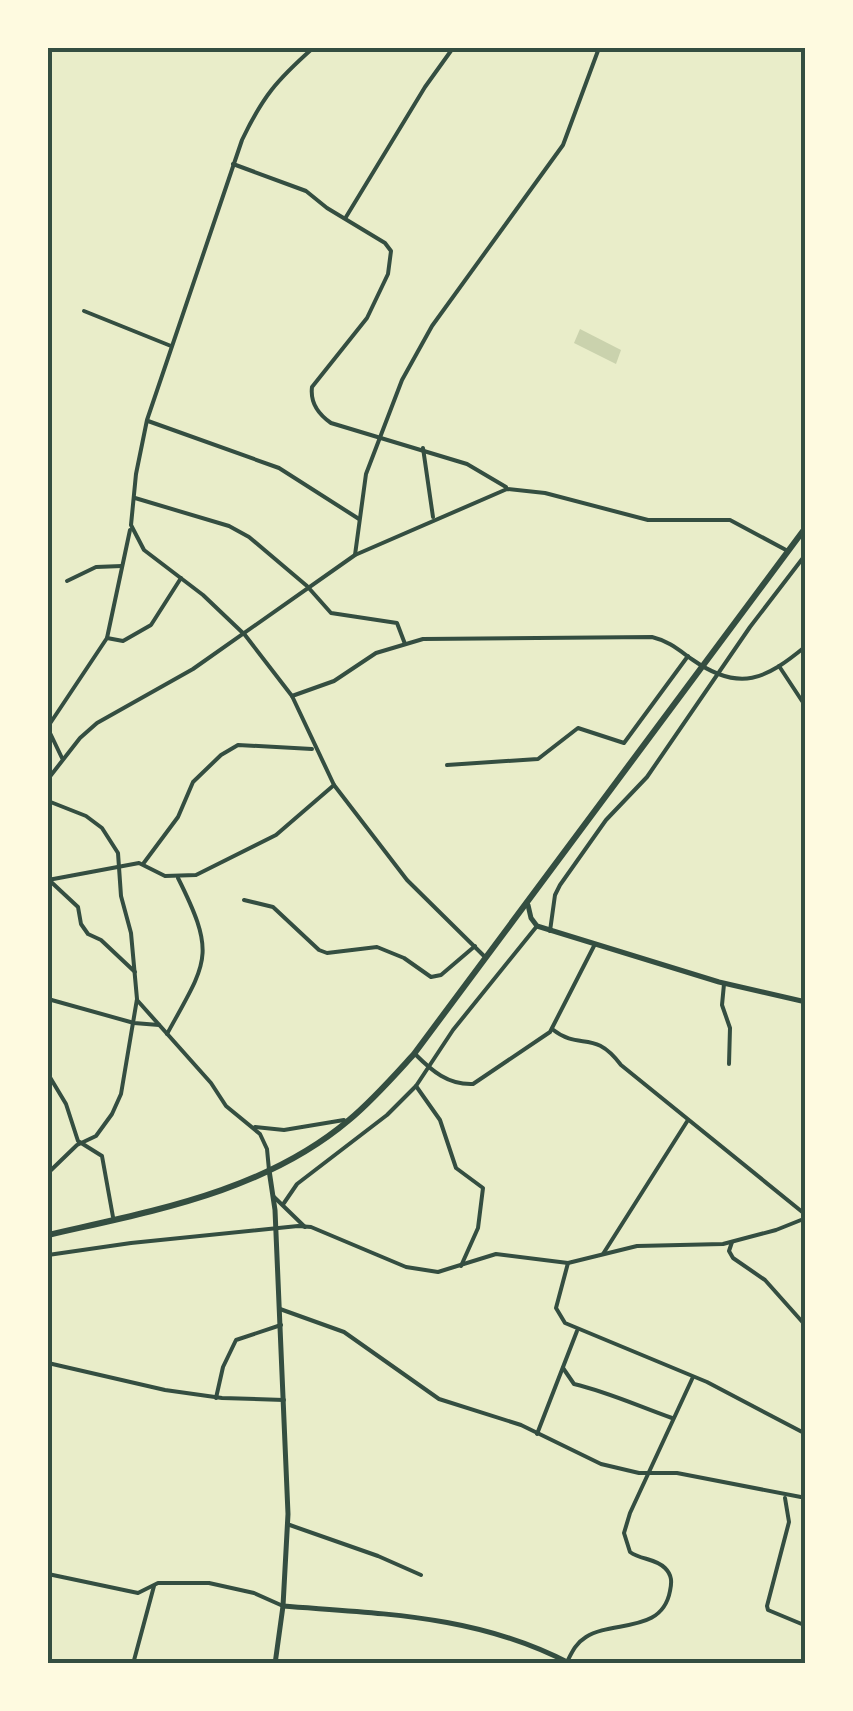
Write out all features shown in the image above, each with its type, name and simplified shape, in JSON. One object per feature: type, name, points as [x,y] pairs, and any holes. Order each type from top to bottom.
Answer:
[{"type":"main road","points":[[48,1234],[202,1198],[269,1170],[350,1119],[414,1054],[806,527]]},
{"type":"street","points":[[62,758],[50,733],[52,717],[107,638],[131,526],[147,420],[233,164],[261,100],[313,48]]},
{"type":"street","points":[[346,217],[452,48]]},
{"type":"street","points":[[355,555],[366,474],[402,380],[432,326],[564,145],[600,48]]},
{"type":"street","points":[[233,164],[306,191],[385,244],[392,258],[368,318],[322,371],[311,394],[320,414],[330,422],[480,469],[508,488],[648,520],[730,520],[788,551]]},
{"type":"street","points":[[84,311],[171,346]]},
{"type":"street","points":[[147,420],[280,468],[360,519]]},
{"type":"street","points":[[423,448],[434,519]]},
{"type":"street","points":[[48,779],[62,758],[97,723],[193,669],[355,555],[508,488]]},
{"type":"street","points":[[134,498],[239,532],[308,586],[333,614],[397,623],[406,644]]},
{"type":"street","points":[[131,526],[144,550],[245,635],[292,696],[334,785],[407,880],[487,959]]},
{"type":"street","points":[[550,931],[554,895],[560,885],[606,820],[648,777],[718,673],[806,554]]},
{"type":"street","points":[[67,581],[96,566],[122,566]]},
{"type":"street","points":[[107,638],[123,642],[151,625],[181,578]]},
{"type":"street","points":[[292,696],[334,681],[376,653],[438,638],[662,639],[703,667],[744,680],[779,666],[806,646]]},
{"type":"street","points":[[447,765],[538,759],[578,728],[624,743],[688,656]]},
{"type":"street","points":[[779,666],[806,707]]},
{"type":"street","points":[[48,708],[52,717]]},
{"type":"street","points":[[143,864],[178,817],[193,782],[228,749],[238,745],[315,750]]},
{"type":"street","points":[[48,880],[120,864],[143,864],[161,875],[196,875],[276,835],[334,785]]},
{"type":"street","points":[[48,802],[86,816],[102,828],[118,853],[137,1000],[117,1105],[101,1131],[81,1143],[48,1173]]},
{"type":"street","points":[[167,1034],[203,962],[199,921],[177,876]]},
{"type":"street","points":[[48,880],[78,906],[81,924],[88,934],[100,940],[136,974]]},
{"type":"street","points":[[244,900],[274,907],[319,950],[377,946],[431,976],[441,975],[475,946]]},
{"type":"street","points":[[528,905],[531,918],[550,931],[724,984],[806,1002]]},
{"type":"street","points":[[284,1204],[297,1184],[387,1114],[416,1086],[453,1030],[538,926]]},
{"type":"street","points":[[414,1054],[452,1082],[473,1084],[552,1029],[595,944]]},
{"type":"street","points":[[724,984],[722,1005],[730,1028],[729,1064]]},
{"type":"street","points":[[48,1000],[134,1023],[159,1025]]},
{"type":"street","points":[[137,1000],[233,1113],[255,1128],[264,1142],[276,1228],[287,1524],[283,1606],[275,1664]]},
{"type":"street","points":[[552,1029],[570,1041],[594,1041],[603,1046],[806,1217]]},
{"type":"street","points":[[48,1074],[66,1104],[78,1141],[102,1156],[114,1220]]},
{"type":"street","points":[[416,1086],[440,1120],[456,1168],[483,1188],[478,1228],[461,1266]]},
{"type":"street","points":[[255,1128],[284,1130],[350,1119]]},
{"type":"street","points":[[603,1254],[688,1120]]},
{"type":"street","points":[[273,1196],[305,1226],[414,1270],[446,1272],[496,1254],[568,1263],[642,1245],[676,1247],[732,1242],[806,1217]]},
{"type":"street","points":[[48,1255],[149,1240],[305,1226]]},
{"type":"street","points":[[732,1242],[733,1258],[765,1280],[806,1326]]},
{"type":"street","points":[[568,1263],[556,1308],[560,1318],[578,1330],[693,1377],[806,1434]]},
{"type":"street","points":[[280,1309],[344,1332],[439,1399],[496,1416],[598,1463],[677,1473],[806,1498]]},
{"type":"street","points":[[216,1398],[223,1366],[236,1340],[281,1326]]},
{"type":"street","points":[[537,1434],[578,1330]]},
{"type":"street","points":[[48,1363],[216,1398],[284,1400]]},
{"type":"street","points":[[563,1368],[574,1384],[614,1393],[672,1418]]},
{"type":"street","points":[[48,1574],[138,1593],[163,1582],[209,1583],[254,1593],[283,1606],[470,1624],[501,1633],[568,1663],[584,1638],[643,1622],[659,1611],[669,1597],[668,1571],[651,1559],[634,1556],[626,1542],[626,1524],[693,1377]]},
{"type":"street","points":[[784,1496],[789,1522],[767,1608],[804,1625]]},
{"type":"street","points":[[287,1524],[421,1575]]},
{"type":"street","points":[[132,1664],[155,1586]]},
{"type":"green space","points":[[580,329],[621,350],[616,364],[574,343]]}]
